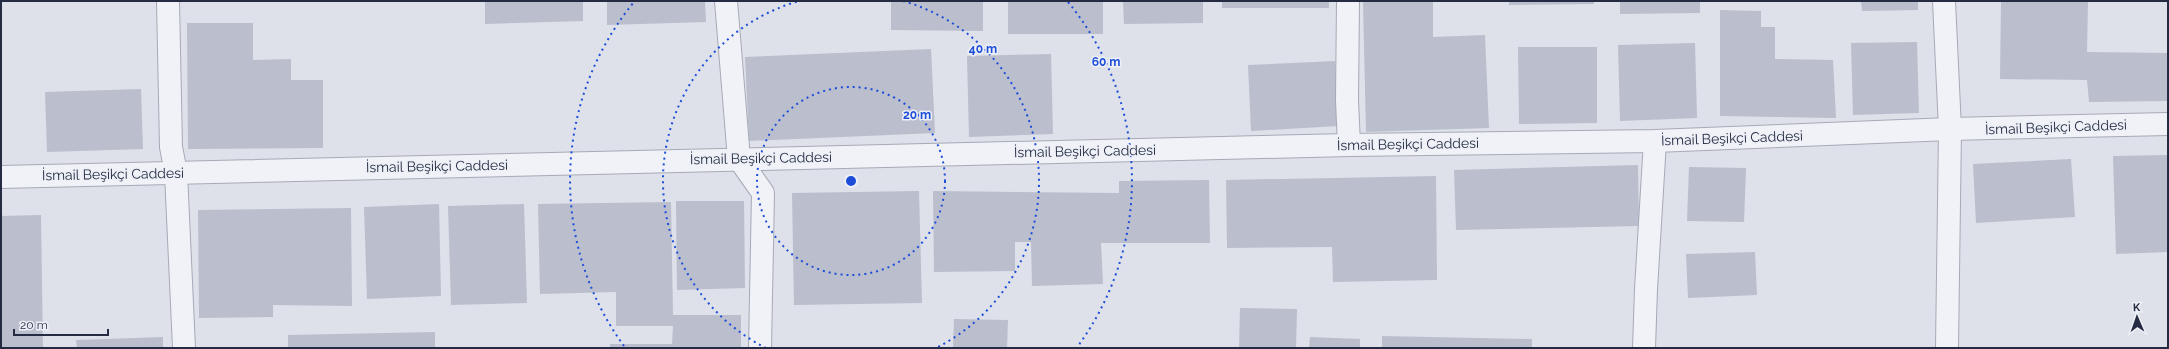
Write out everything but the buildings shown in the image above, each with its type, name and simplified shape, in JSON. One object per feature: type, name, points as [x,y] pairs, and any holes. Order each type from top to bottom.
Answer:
[{"type":"street","points":[[168,1],[171,147],[176,173],[184,348]]},
{"type":"street","points":[[726,1],[739,159],[763,193],[760,348]]},
{"type":"street","points":[[1348,1],[1347,100],[1349,145]]},
{"type":"street","points":[[1944,1],[1950,129],[1947,348]]},
{"type":"street","name":"İsmail Beşikçi Caddesi","points":[[1,177],[1349,145],[1655,141],[1950,129],[2168,124]]},
{"type":"street","points":[[1644,348],[1655,141]]}]
